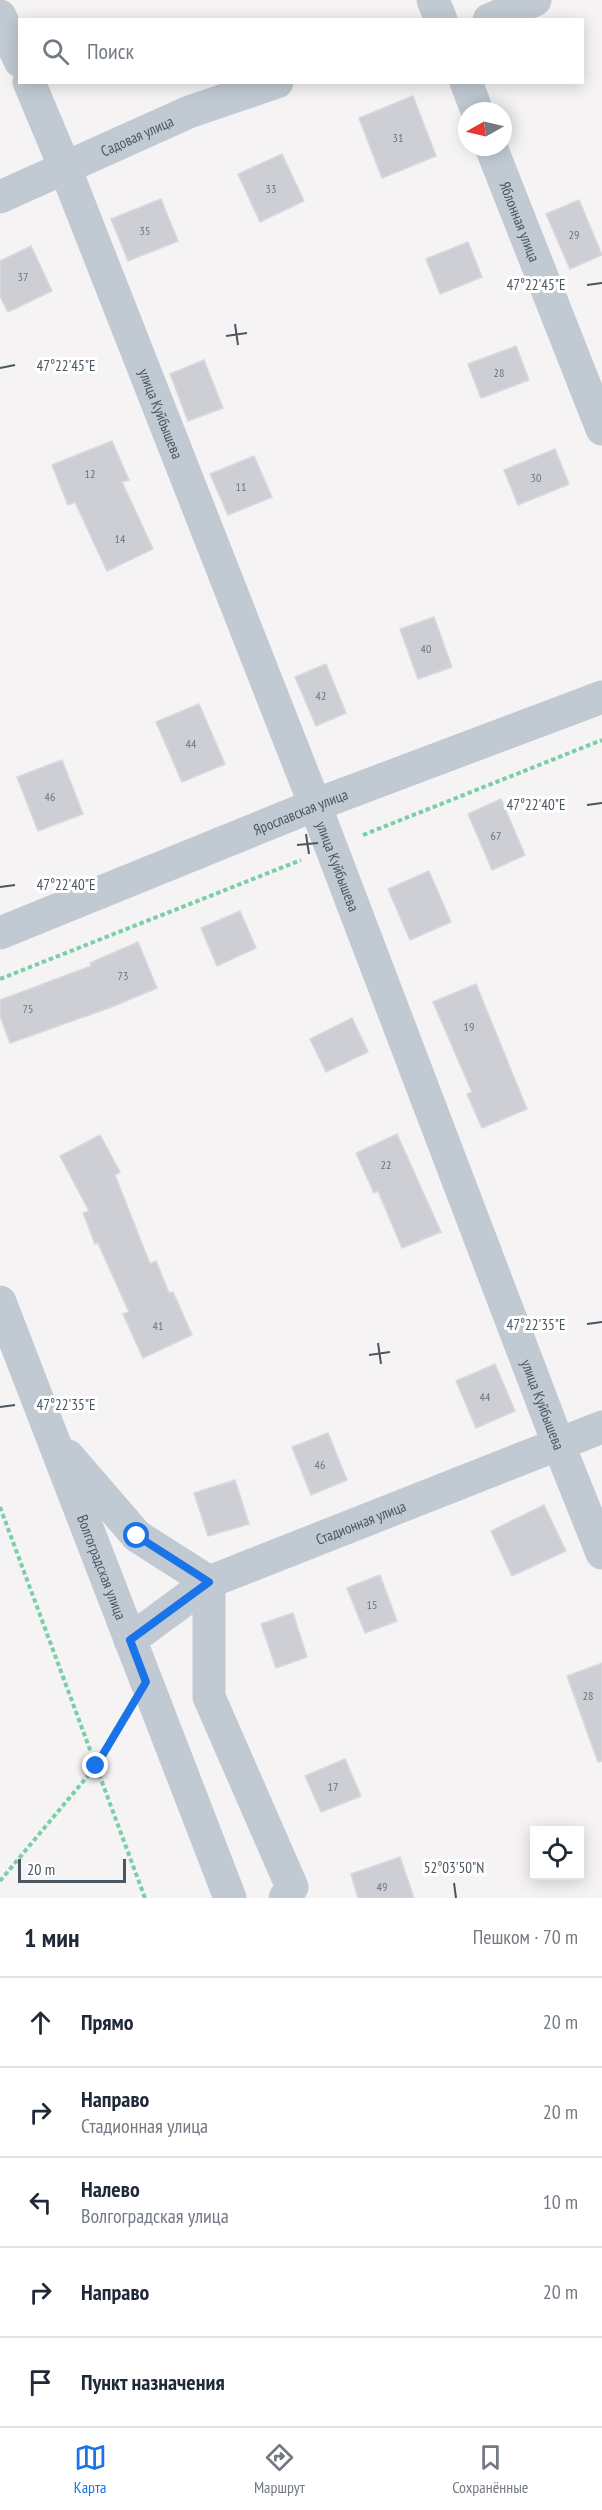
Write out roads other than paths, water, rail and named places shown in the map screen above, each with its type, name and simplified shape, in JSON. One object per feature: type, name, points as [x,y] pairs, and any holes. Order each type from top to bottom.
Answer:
[{"type":"street","points":[[433,0],[440,18]]},
{"type":"street","points":[[494,18],[535,0]]},
{"type":"street","points":[[0,16],[18,57]]},
{"type":"street","name":"улица Куйбышева","points":[[29,84],[65,168],[315,805],[602,1553]]},
{"type":"street","name":"Садовая улица","points":[[0,197],[189,112],[271,84]]},
{"type":"street","points":[[467,84],[474,102]]},
{"type":"street","name":"Яблонная улица","points":[[495,156],[602,429]]},
{"type":"street","name":"Ярославская улица","points":[[0,933],[315,805],[602,697]]},
{"type":"street","name":"Волгоградская улица","points":[[0,1302],[230,1898]]},
{"type":"street","name":"Стадионная улица","points":[[130,1640],[209,1582],[602,1427]]},
{"type":"street","points":[[52,1438],[137,1536],[209,1582],[209,1697],[292,1887],[285,1898]]}]
